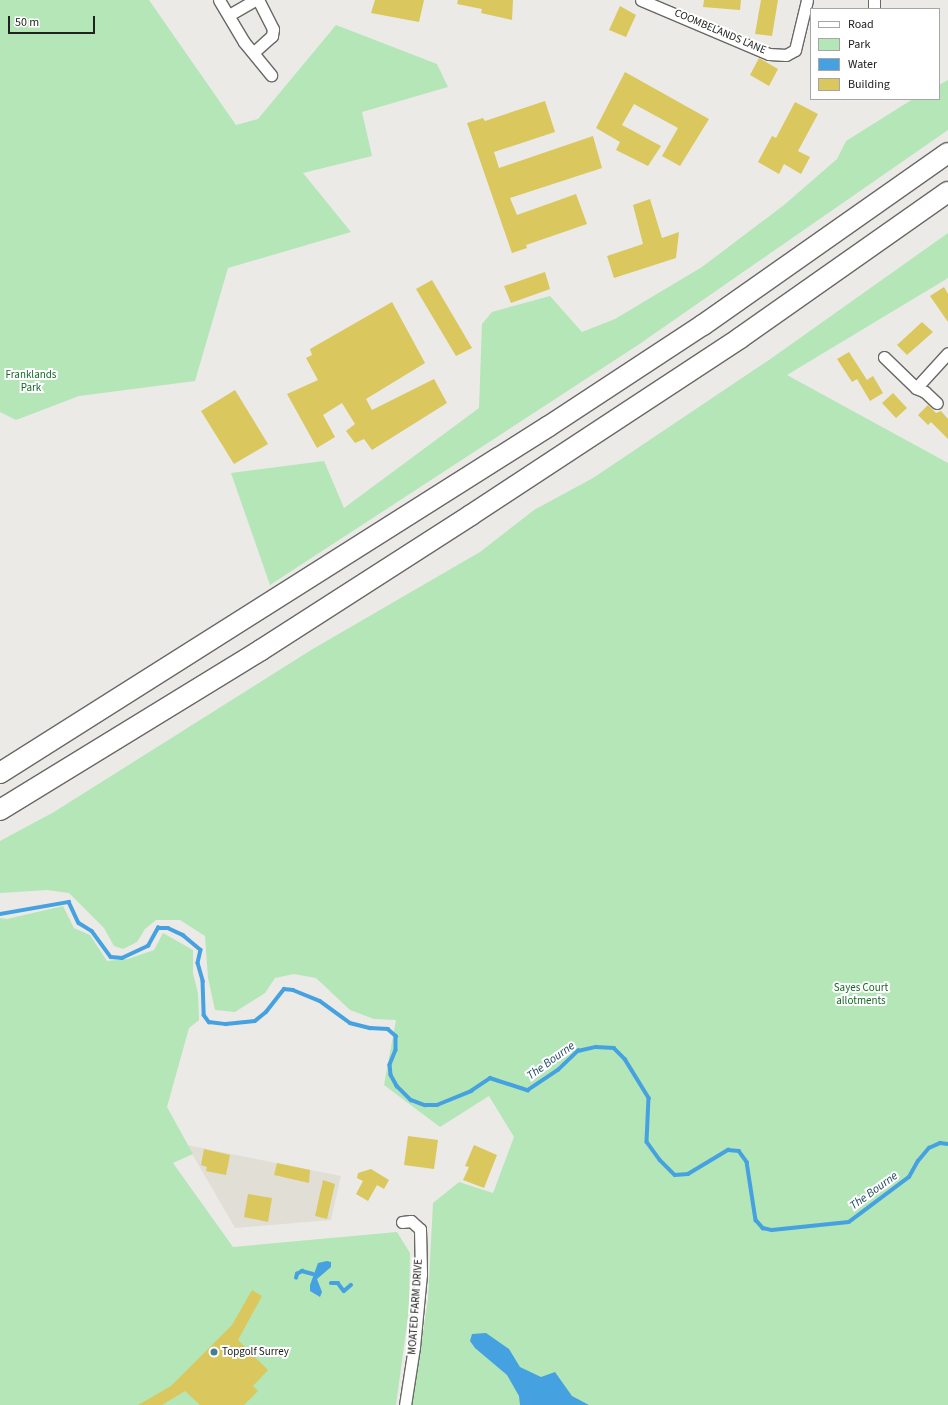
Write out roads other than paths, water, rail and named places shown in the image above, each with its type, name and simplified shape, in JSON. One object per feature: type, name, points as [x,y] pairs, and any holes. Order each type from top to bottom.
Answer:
[{"type":"highway","points":[[0,773],[549,426],[703,325],[948,153]]},
{"type":"highway","points":[[0,810],[262,650],[471,515],[740,338],[948,192]]},
{"type":"street","points":[[219,0],[244,42],[254,52],[270,75]]},
{"type":"street","points":[[229,15],[256,0],[273,29],[272,36],[254,52]]},
{"type":"street","name":"COOMBELANDS LANE","points":[[642,0],[769,54],[786,55],[795,50],[807,0]]},
{"type":"street","points":[[916,388],[948,353]]},
{"type":"street","points":[[884,357],[916,388],[925,392],[937,404]]},
{"type":"street","name":"MOATED FARM DRIVE","points":[[402,1222],[410,1221],[420,1229],[420,1281],[414,1347],[405,1405]]},
{"type":"water","points":[[327,1261],[331,1262],[331,1267],[317,1279],[322,1292],[320,1297],[310,1291],[310,1285],[318,1263]]},
{"type":"water","points":[[486,1333],[509,1349],[520,1367],[541,1377],[555,1372],[572,1396],[589,1405],[520,1405],[519,1396],[507,1375],[475,1348],[470,1341],[472,1334]]},
{"type":"waterway","name":"The Bourne","points":[[0,914],[69,902],[79,923],[92,931],[111,957],[122,958],[148,946],[158,928],[168,928],[183,935],[201,950],[198,963],[203,981],[204,1015],[209,1022],[226,1024],[255,1021],[266,1012],[284,989],[293,990],[320,1001],[350,1023],[370,1028],[388,1029],[396,1036],[396,1050],[390,1065],[391,1075],[397,1086],[411,1100],[425,1105],[437,1105],[471,1091],[490,1078],[528,1090],[558,1070],[578,1051],[596,1047],[614,1048],[625,1059],[649,1098],[647,1142],[660,1160],[675,1175],[688,1174],[728,1150],[739,1151],[747,1162],[756,1220],[763,1228],[772,1230],[849,1222],[909,1177],[918,1161],[929,1148],[940,1143],[948,1144]]},
{"type":"waterway","points":[[296,1278],[297,1274],[302,1271],[313,1274]]},
{"type":"waterway","points":[[331,1283],[338,1283],[344,1291],[351,1285]]},
{"type":"place","name":"Topgolf Surrey","points":[[214,1352]]},
{"type":"park label","name":"Franklands Park","points":[[31,382]]},
{"type":"park label","name":"Sayes Court allotments","points":[[861,995]]}]
